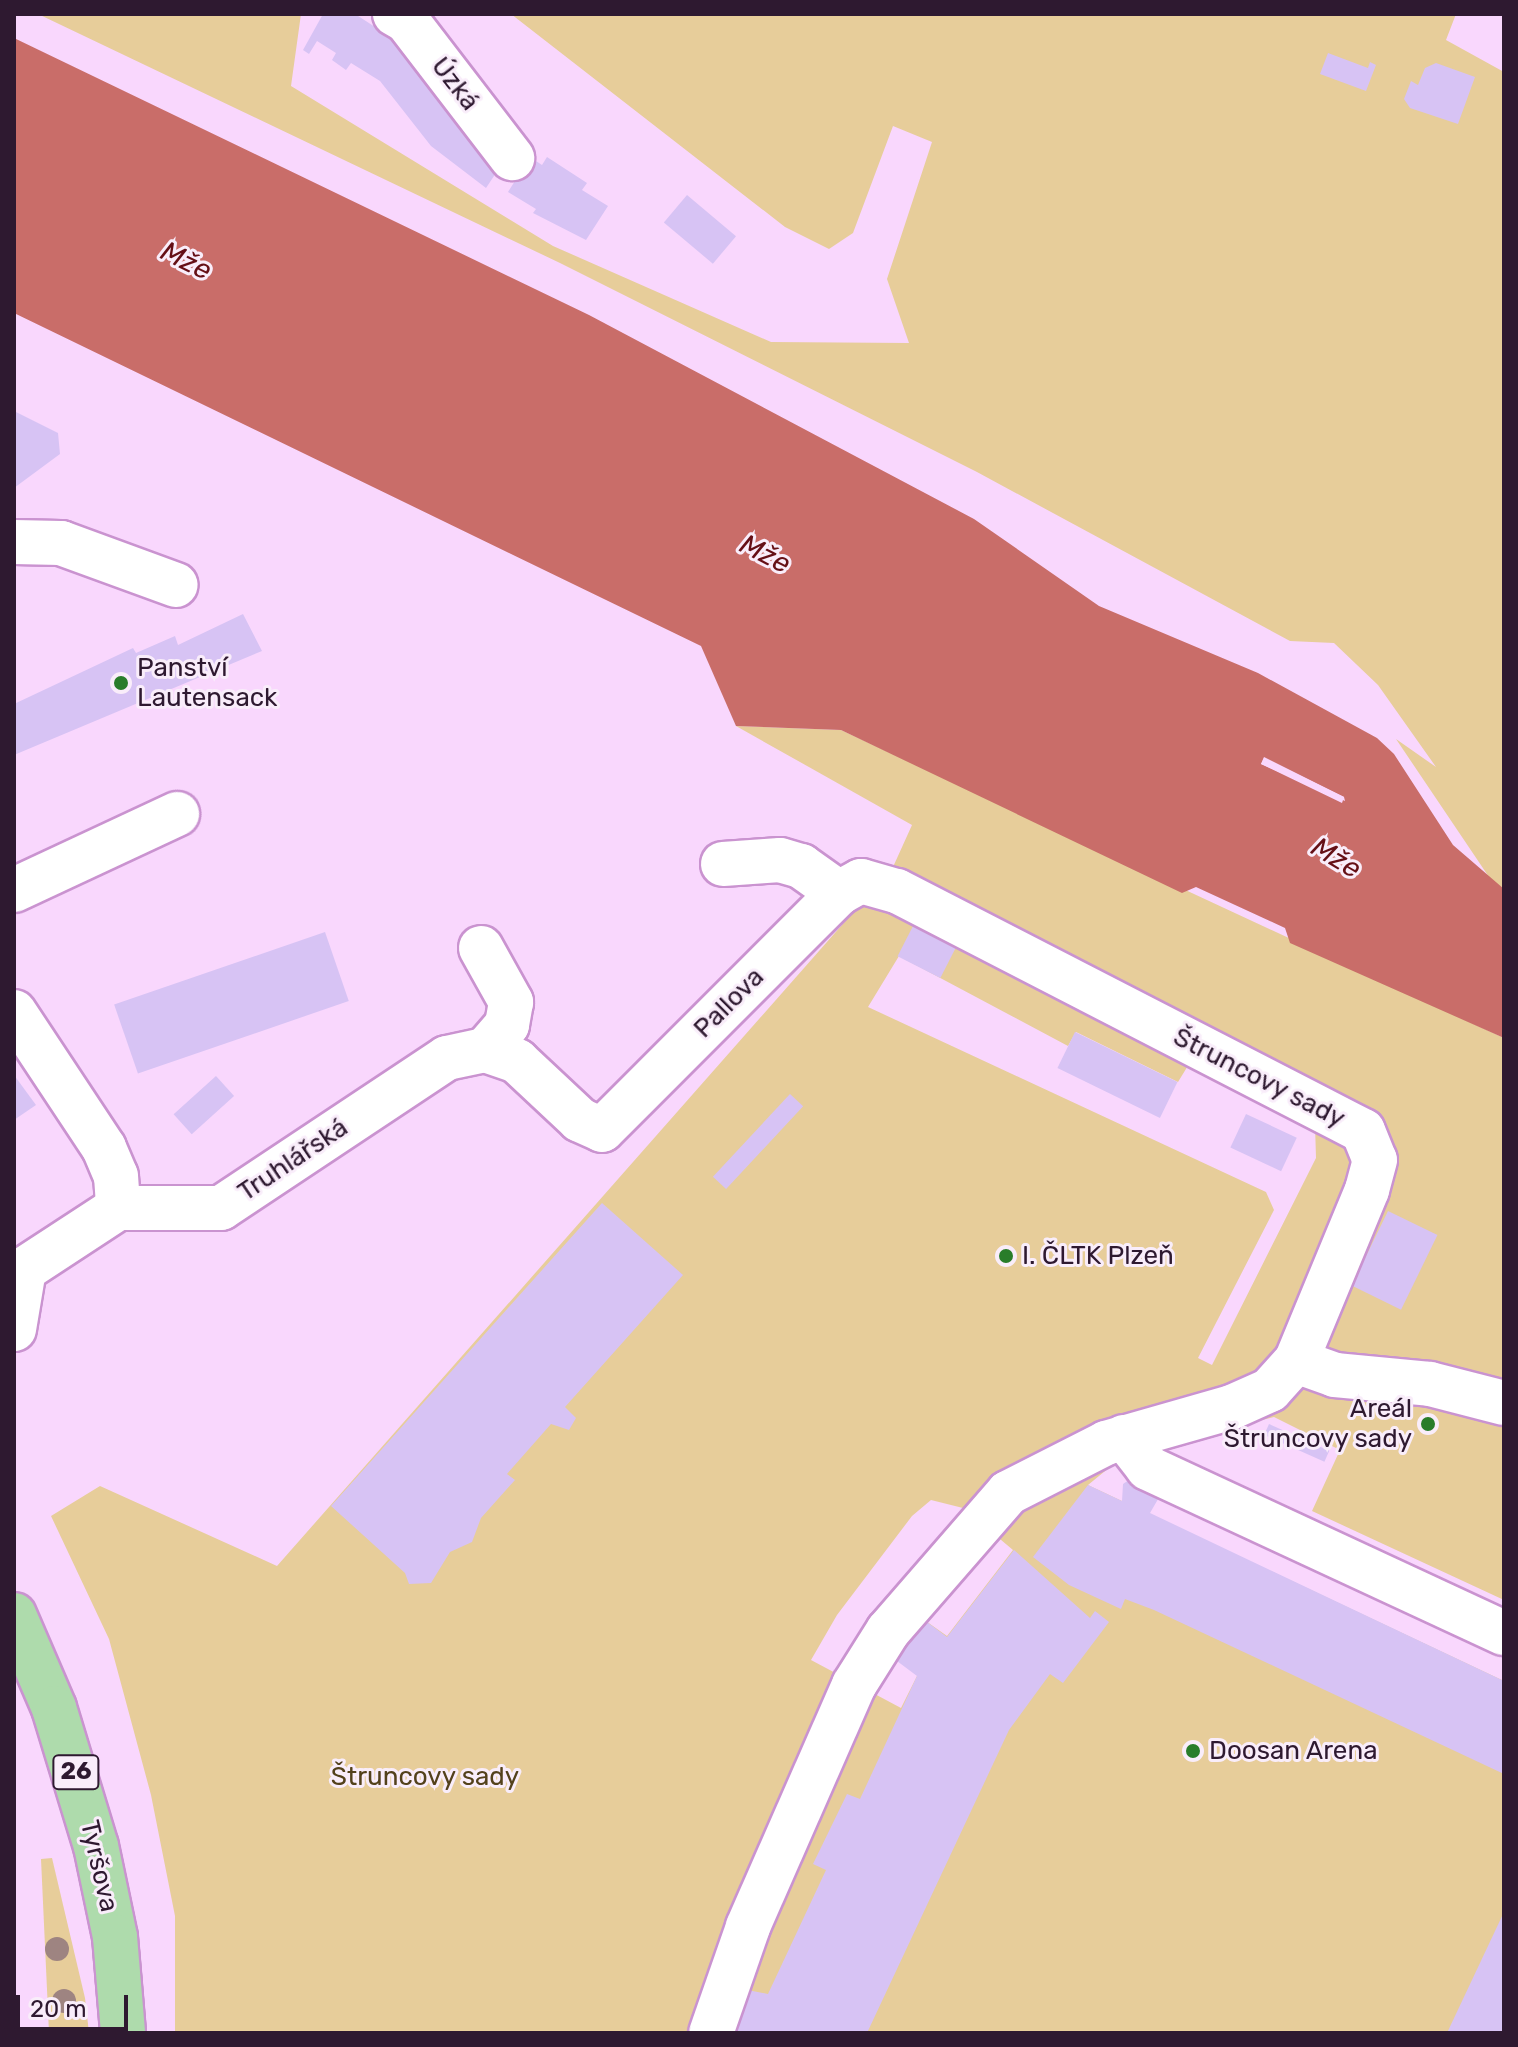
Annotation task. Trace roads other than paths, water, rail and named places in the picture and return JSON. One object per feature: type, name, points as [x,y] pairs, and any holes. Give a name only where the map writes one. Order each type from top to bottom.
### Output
[{"type":"main road","name":"Tyršova","points":[[14,1615],[54,1708],[93,1833],[115,1937],[123,2033]]},
{"type":"street","name":"Úzká","points":[[395,14],[407,21],[512,158]]},
{"type":"street","points":[[14,542],[61,543],[176,585]]},
{"type":"street","points":[[14,890],[177,814]]},
{"type":"street","points":[[723,864],[780,860],[850,887]]},
{"type":"street","name":"Pallova","points":[[485,1050],[517,1061],[580,1120],[602,1130],[850,887]]},
{"type":"street","name":"Štruncovy sady","points":[[711,2033],[748,1927],[854,1685],[888,1631],[1008,1493],[1124,1437],[1242,1402],[1270,1390],[1296,1361],[1367,1190],[1375,1160],[1363,1131],[897,891],[850,887]]},
{"type":"street","points":[[481,948],[511,1002],[507,1025],[485,1050]]},
{"type":"street","points":[[14,1012],[104,1148],[116,1176],[118,1208],[19,1272],[14,1329]]},
{"type":"street","name":"Truhlářská","points":[[118,1208],[221,1208],[447,1058],[485,1050]]},
{"type":"street","points":[[1296,1361],[1335,1375],[1430,1384],[1504,1403]]},
{"type":"street","points":[[1124,1437],[1148,1468],[1504,1633]]},
{"type":"water","name":"Mže","points":[[14,38],[589,315],[974,519],[1099,606],[1258,673],[1377,738],[1394,754],[1453,845],[1504,889],[1504,1038],[1290,943],[1285,928],[1196,887],[1182,893],[841,730],[736,726],[701,646],[14,313]],"holes":[[[1264,758],[1344,797],[1342,803],[1261,764]]]},
{"type":"place","name":"Panství Lautensack","points":[[121,683]]},
{"type":"place","name":"I. ČLTK Plzeň","points":[[1006,1256]]},
{"type":"place","name":"Areál Štruncovy sady","points":[[1428,1424]]},
{"type":"place","name":"Doosan Arena","points":[[1193,1751]]}]
